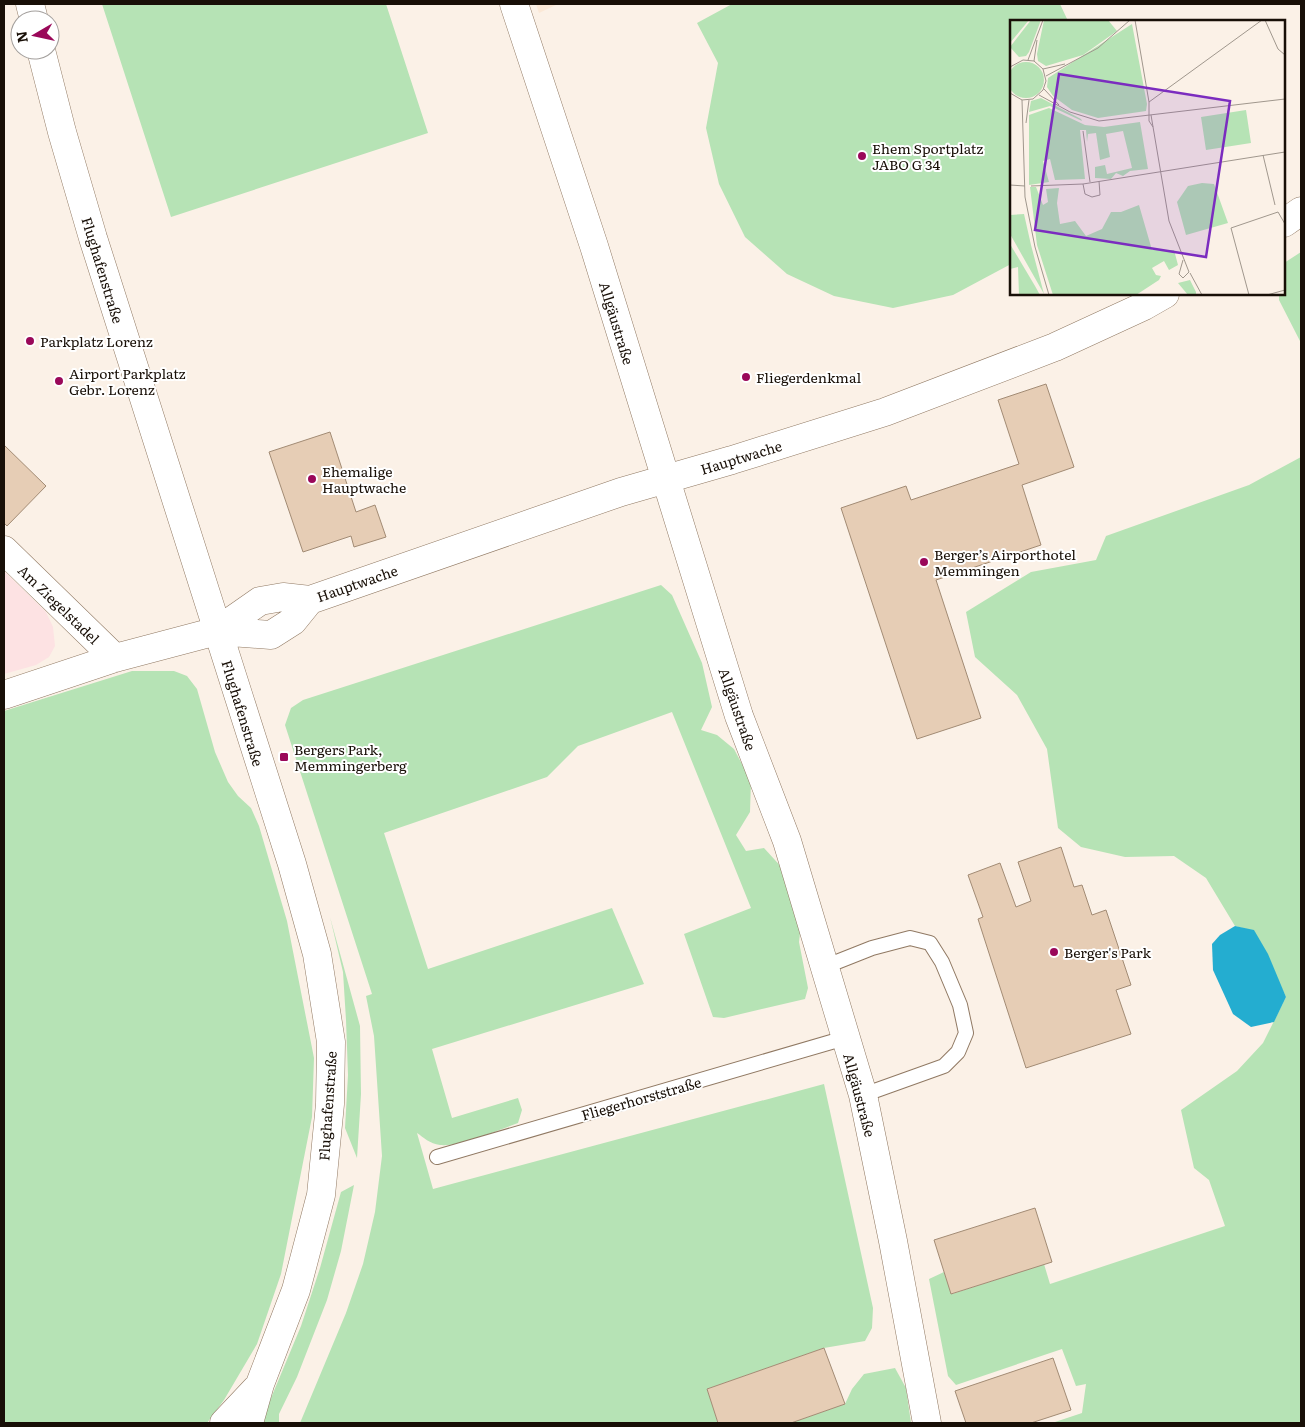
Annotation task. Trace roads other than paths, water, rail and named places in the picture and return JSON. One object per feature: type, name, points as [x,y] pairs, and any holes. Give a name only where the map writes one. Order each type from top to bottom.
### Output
[{"type":"street","name":"Allgäustraße","points":[[514,4],[594,246],[739,716],[787,842],[863,1095],[927,1423]]},
{"type":"street","name":"Flughafenstraße","points":[[44,60],[62,132],[93,238],[295,873],[317,954],[331,1042],[330,1104],[321,1195],[296,1290],[260,1384],[249,1423]]},
{"type":"street","points":[[1285,222],[1301,211]]},
{"type":"street","name":"Hauptwache","points":[[4,695],[115,658],[218,630],[260,601],[283,598],[310,600],[620,492],[732,460],[903,406],[1055,347],[1144,306],[1163,295]]},
{"type":"street","name":"Am Ziegelstadel","points":[[4,550],[115,658]]},
{"type":"street","name":"Flughafenstraße","points":[[224,1423],[260,1384]]},
{"type":"lane","points":[[824,967],[872,948],[910,938],[930,943],[942,962],[960,1005],[966,1033],[958,1052],[944,1066],[863,1095]]},
{"type":"lane","name":"Fliegerhorststraße","points":[[437,1158],[845,1038]]},
{"type":"water","points":[[1235,926],[1254,930],[1268,954],[1286,997],[1274,1022],[1251,1027],[1233,1014],[1213,970],[1212,944],[1220,935]]},
{"type":"place","name":"Ehem Sportplatz JABO G 34","points":[[862,156]]},
{"type":"place","name":"Parkplatz Lorenz","points":[[30,341]]},
{"type":"place","name":"Fliegerdenkmal","points":[[746,377]]},
{"type":"place","name":"Airport Parkplatz Gebr. Lorenz","points":[[59,381]]},
{"type":"place","name":"Ehemalige Hauptwache","points":[[312,479]]},
{"type":"place","name":"Berger’s Airporthotel Memmingen","points":[[924,562]]},
{"type":"place","name":"Bergers Park, Memmingerberg","points":[[284,757]]},
{"type":"place","name":"Berger's Park","points":[[1054,952]]}]
